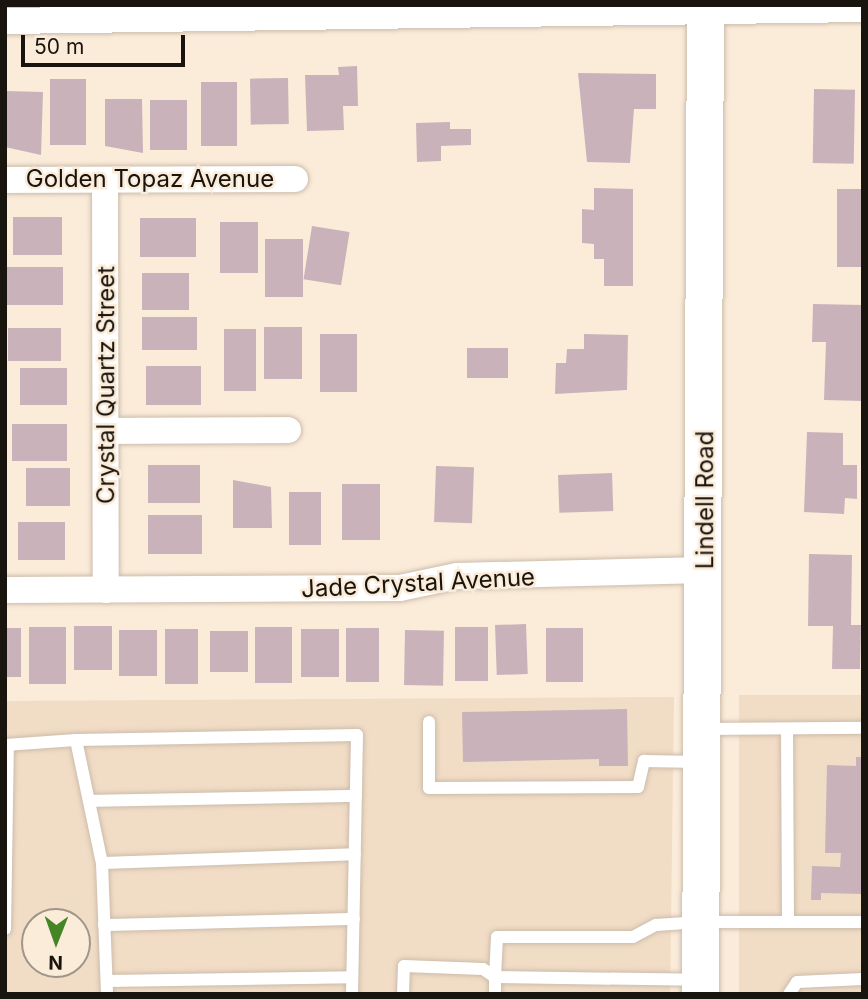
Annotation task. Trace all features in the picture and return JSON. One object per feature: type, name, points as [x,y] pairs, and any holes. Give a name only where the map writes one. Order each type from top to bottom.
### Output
[{"type":"street","points":[[5,21],[72,12],[705,7],[863,9]]},
{"type":"street","name":"Lindell Road","points":[[700,987],[700,745],[705,570],[705,7]]},
{"type":"street","name":"Golden Topaz Avenue","points":[[5,180],[295,179]]},
{"type":"street","name":"Crystal Quartz Street","points":[[105,180],[106,590]]},
{"type":"street","points":[[106,431],[288,430]]},
{"type":"street","name":"Jade Crystal Avenue","points":[[5,590],[400,588],[457,576],[705,570]]},
{"type":"lane","points":[[429,722],[429,788],[638,787],[645,761],[700,745],[788,729],[863,729]]},
{"type":"lane","points":[[788,729],[788,922]]},
{"type":"lane","points":[[5,929],[6,745],[76,740],[357,735],[352,994]]},
{"type":"lane","points":[[76,740],[102,863],[107,988],[352,977]]},
{"type":"lane","points":[[90,802],[356,796]]},
{"type":"lane","points":[[102,863],[355,854]]},
{"type":"lane","points":[[104,925],[354,919]]},
{"type":"lane","points":[[495,994],[498,937],[633,937],[656,925],[700,922],[863,922]]},
{"type":"lane","points":[[403,994],[404,966],[483,969],[495,978],[700,987]]},
{"type":"lane","points":[[789,994],[797,982],[863,979]]},
{"type":"shaded area","points":[[739,695],[863,695],[863,994],[739,994]]},
{"type":"shaded area","points":[[674,697],[670,994],[5,994],[5,701]]},
{"type":"building","points":[[357,66],[358,106],[343,106],[344,130],[307,131],[305,75],[339,75],[338,67]]},
{"type":"building","points":[[578,73],[656,74],[656,109],[634,109],[630,163],[587,162]]},
{"type":"building","points":[[288,78],[289,124],[251,125],[250,79]]},
{"type":"building","points":[[50,79],[86,79],[86,145],[50,145]]},
{"type":"building","points":[[201,82],[237,82],[237,146],[201,146]]},
{"type":"building","points":[[814,89],[855,90],[854,164],[813,163]]},
{"type":"building","points":[[5,91],[43,92],[41,155],[5,147]]},
{"type":"building","points":[[105,99],[142,99],[143,153],[105,146]]},
{"type":"building","points":[[150,100],[187,100],[187,150],[150,150]]},
{"type":"building","points":[[450,122],[450,129],[471,129],[471,145],[441,146],[441,161],[417,162],[416,123]]},
{"type":"building","points":[[594,188],[633,189],[633,286],[604,286],[604,259],[594,259],[594,244],[582,243],[582,209],[594,210]]},
{"type":"building","points":[[837,189],[863,189],[863,267],[837,267]]},
{"type":"building","points":[[13,217],[62,217],[62,255],[13,255]]},
{"type":"building","points":[[140,218],[196,218],[196,257],[140,257]]},
{"type":"building","points":[[220,222],[258,222],[258,273],[220,273]]},
{"type":"building","points":[[312,226],[350,232],[341,285],[304,279]]},
{"type":"building","points":[[265,239],[303,239],[303,297],[265,297]]},
{"type":"building","points":[[7,267],[63,267],[63,305],[7,305]]},
{"type":"building","points":[[142,273],[189,273],[189,310],[142,310]]},
{"type":"building","points":[[813,304],[863,305],[863,401],[824,400],[826,342],[812,342]]},
{"type":"building","points":[[142,317],[197,317],[197,350],[142,350]]},
{"type":"building","points":[[264,327],[302,327],[302,379],[264,379]]},
{"type":"building","points":[[8,328],[61,328],[61,361],[8,361]]},
{"type":"building","points":[[224,329],[256,329],[256,391],[224,391]]},
{"type":"building","points":[[320,334],[357,334],[357,392],[320,392]]},
{"type":"building","points":[[584,334],[628,335],[627,390],[555,394],[556,363],[566,363],[567,349],[584,349]]},
{"type":"building","points":[[467,348],[508,348],[508,378],[467,378]]},
{"type":"building","points":[[146,366],[201,366],[201,405],[146,405]]},
{"type":"building","points":[[20,368],[67,368],[67,405],[20,405]]},
{"type":"building","points":[[12,424],[67,424],[67,461],[12,461]]},
{"type":"building","points":[[807,432],[843,433],[843,465],[857,465],[857,499],[845,498],[844,514],[804,512]]},
{"type":"building","points":[[148,465],[200,465],[200,503],[148,503]]},
{"type":"building","points":[[436,466],[474,467],[472,523],[434,522]]},
{"type":"building","points":[[26,468],[70,468],[70,506],[26,506]]},
{"type":"building","points":[[612,473],[613,511],[559,513],[558,475]]},
{"type":"building","points":[[233,480],[271,487],[272,528],[233,528]]},
{"type":"building","points":[[342,484],[380,484],[380,540],[342,540]]},
{"type":"building","points":[[289,492],[321,492],[321,545],[289,545]]},
{"type":"building","points":[[148,515],[202,515],[202,554],[148,554]]},
{"type":"building","points":[[18,522],[65,522],[65,560],[18,560]]},
{"type":"building","points":[[809,554],[852,555],[851,625],[861,625],[860,669],[832,669],[833,626],[808,626]]},
{"type":"building","points":[[526,624],[528,674],[497,675],[495,625]]},
{"type":"building","points":[[74,626],[112,626],[112,670],[74,670]]},
{"type":"building","points":[[29,627],[66,627],[66,684],[29,684]]},
{"type":"building","points":[[255,627],[292,627],[292,683],[255,683]]},
{"type":"building","points":[[455,627],[488,627],[488,681],[455,681]]},
{"type":"building","points":[[5,628],[21,628],[21,677],[5,677]]},
{"type":"building","points":[[346,628],[379,628],[379,682],[346,682]]},
{"type":"building","points":[[546,628],[583,628],[583,682],[546,682]]},
{"type":"building","points":[[165,629],[198,629],[198,684],[165,684]]},
{"type":"building","points":[[301,629],[339,629],[339,677],[301,677]]},
{"type":"building","points":[[119,630],[157,630],[157,676],[119,676]]},
{"type":"building","points":[[405,630],[444,631],[443,686],[404,685]]},
{"type":"building","points":[[210,631],[248,631],[248,672],[210,672]]},
{"type":"building","points":[[627,709],[628,766],[599,766],[599,759],[463,762],[462,712]]},
{"type":"building","points":[[856,757],[863,757],[863,894],[821,893],[821,900],[811,900],[812,866],[840,867],[841,853],[825,853],[827,765],[856,766]]}]
